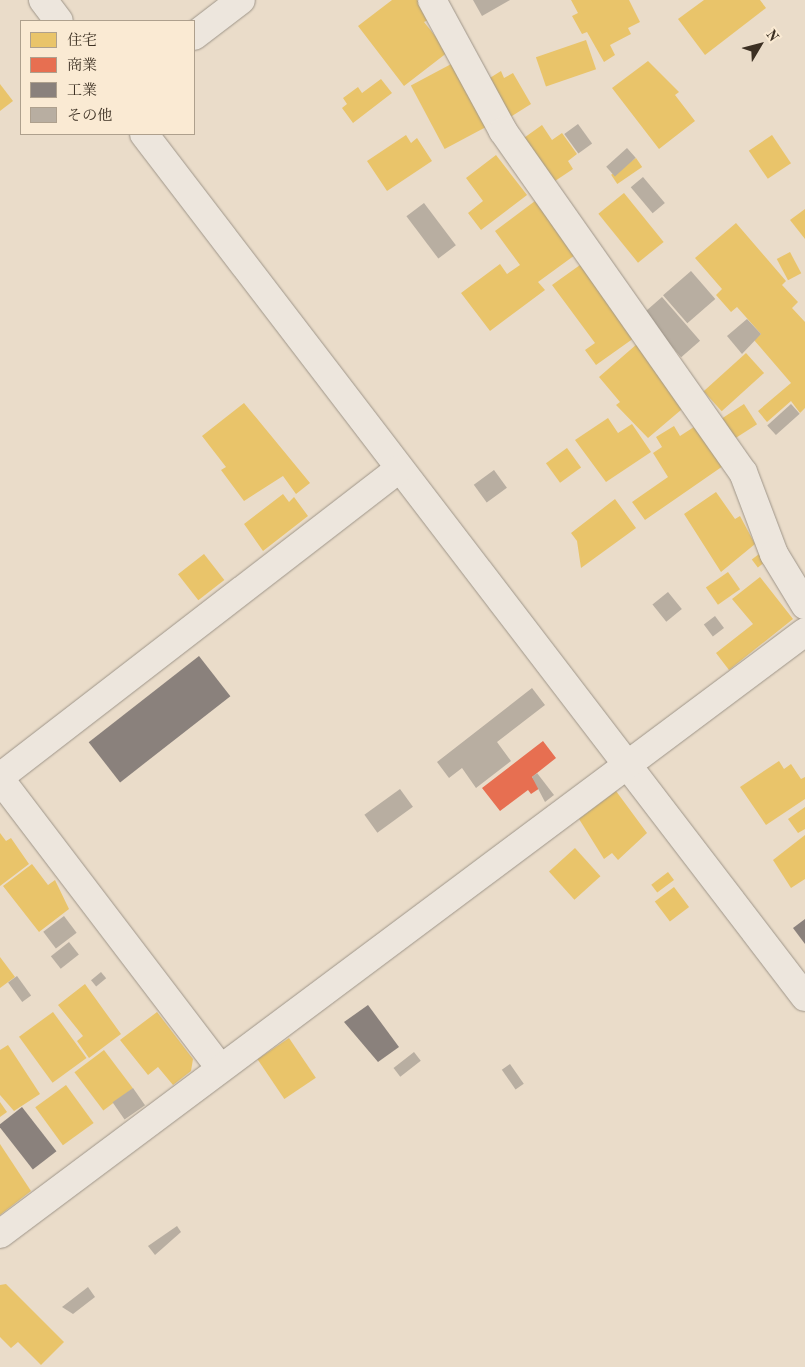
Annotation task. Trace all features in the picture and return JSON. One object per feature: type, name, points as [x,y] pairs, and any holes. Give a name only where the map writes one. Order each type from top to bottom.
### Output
[{"type":"street","points":[[43,0],[58,20]]},
{"type":"street","points":[[195,35],[241,0]]},
{"type":"street","points":[[432,0],[503,131],[743,472],[774,554],[805,605]]},
{"type":"street","points":[[145,135],[805,997]]},
{"type":"street","points":[[220,1068],[0,778],[399,469]]},
{"type":"street","points":[[0,1234],[626,762],[805,632]]},
{"type":"building: 住宅","points":[[392,0],[420,0],[430,19],[424,22],[448,52],[404,86],[358,26]]},
{"type":"building: 住宅","points":[[571,0],[629,0],[640,22],[628,28],[631,34],[610,45],[615,55],[604,62],[587,32],[582,34],[572,16],[578,13]]},
{"type":"building: 住宅","points":[[704,0],[760,0],[766,8],[705,55],[678,19]]},
{"type":"building: 住宅","points":[[586,40],[596,69],[546,87],[536,57]]},
{"type":"building: 住宅","points":[[648,61],[679,92],[675,95],[695,121],[659,149],[612,88]]},
{"type":"building: 住宅","points":[[455,62],[489,126],[445,149],[411,85]]},
{"type":"building: 住宅","points":[[501,71],[504,78],[513,73],[531,104],[507,119],[485,81]]},
{"type":"building: 住宅","points":[[381,79],[392,93],[353,123],[342,108],[347,104],[343,98],[358,87],[362,93]]},
{"type":"building: 住宅","points":[[0,84],[13,101],[0,111]]},
{"type":"building: 住宅","points":[[542,125],[552,140],[562,133],[577,154],[568,161],[573,169],[552,183],[521,140]]},
{"type":"building: 住宅","points":[[406,135],[411,143],[417,138],[432,161],[387,191],[367,161]]},
{"type":"building: 住宅","points":[[772,135],[791,163],[768,179],[749,151]]},
{"type":"building: 住宅","points":[[496,155],[527,195],[481,230],[468,213],[483,201],[466,178]]},
{"type":"building: 住宅","points":[[636,158],[642,167],[617,184],[611,175]]},
{"type":"building: 住宅","points":[[624,193],[664,242],[638,263],[598,214]]},
{"type":"building: 住宅","points":[[535,201],[575,255],[538,282],[545,290],[490,331],[461,293],[500,264],[507,274],[520,265],[495,231]]},
{"type":"building: 住宅","points":[[805,209],[805,239],[790,220]]},
{"type":"building: 住宅","points":[[736,223],[786,281],[782,285],[798,302],[792,308],[805,322],[805,408],[800,413],[791,401],[767,422],[758,411],[791,383],[754,340],[761,334],[737,307],[731,312],[716,295],[722,289],[695,258]]},
{"type":"building: 住宅","points":[[790,252],[801,273],[788,280],[777,259]]},
{"type":"building: 住宅","points":[[580,265],[634,338],[596,365],[585,350],[595,343],[552,285]]},
{"type":"building: 住宅","points":[[637,344],[688,404],[648,438],[616,405],[620,402],[599,377]]},
{"type":"building: 住宅","points":[[746,353],[764,373],[722,411],[704,391]]},
{"type":"building: 住宅","points":[[244,403],[310,483],[296,494],[283,476],[244,501],[221,470],[226,467],[202,436]]},
{"type":"building: 住宅","points":[[744,404],[757,424],[735,438],[722,418]]},
{"type":"building: 住宅","points":[[608,418],[618,433],[632,424],[651,452],[606,482],[575,440]]},
{"type":"building: 住宅","points":[[697,425],[723,466],[645,520],[632,502],[668,477],[653,453],[662,447],[656,437],[674,426],[680,436]]},
{"type":"building: 住宅","points":[[567,448],[581,467],[560,483],[546,463]]},
{"type":"building: 住宅","points":[[716,492],[735,519],[740,516],[755,544],[721,572],[684,514]]},
{"type":"building: 住宅","points":[[283,494],[289,502],[294,497],[308,516],[263,551],[244,524]]},
{"type":"building: 住宅","points":[[615,499],[636,528],[581,568],[577,541],[571,533]]},
{"type":"building: 住宅","points":[[204,554],[224,580],[198,600],[178,574]]},
{"type":"building: 住宅","points":[[759,554],[765,562],[758,567],[752,559]]},
{"type":"building: 住宅","points":[[728,572],[740,589],[718,605],[706,587]]},
{"type":"building: 住宅","points":[[760,577],[793,619],[729,670],[716,653],[753,624],[732,599]]},
{"type":"building: 住宅","points":[[779,761],[784,769],[791,764],[801,779],[805,777],[805,799],[766,825],[740,787]]},
{"type":"building: 住宅","points":[[616,791],[647,833],[618,860],[612,853],[604,859],[579,819]]},
{"type":"building: 住宅","points":[[805,807],[805,829],[798,833],[788,819]]},
{"type":"building: 住宅","points":[[0,833],[6,841],[11,838],[29,864],[0,886]]},
{"type":"building: 住宅","points":[[805,835],[805,879],[791,888],[773,860]]},
{"type":"building: 住宅","points":[[575,848],[600,876],[574,900],[549,871]]},
{"type":"building: 住宅","points":[[32,864],[48,885],[55,880],[69,909],[39,932],[3,886]]},
{"type":"building: 住宅","points":[[668,872],[674,880],[657,893],[651,885]]},
{"type":"building: 住宅","points":[[674,887],[689,907],[670,921],[655,901]]},
{"type":"building: 住宅","points":[[0,957],[15,977],[0,988]]},
{"type":"building: 住宅","points":[[85,984],[121,1034],[89,1058],[77,1041],[83,1036],[58,1005]]},
{"type":"building: 住宅","points":[[53,1012],[87,1058],[53,1083],[19,1037]]},
{"type":"building: 住宅","points":[[157,1012],[193,1059],[191,1071],[173,1085],[158,1067],[148,1075],[120,1040]]},
{"type":"building: 住宅","points":[[289,1038],[316,1078],[284,1099],[257,1059]]},
{"type":"building: 住宅","points":[[8,1045],[40,1094],[14,1111],[0,1095],[0,1050]]},
{"type":"building: 住宅","points":[[104,1050],[133,1088],[103,1111],[74,1072]]},
{"type":"building: 住宅","points":[[66,1085],[94,1123],[63,1145],[35,1107]]},
{"type":"building: 住宅","points":[[0,1102],[7,1112],[0,1117]]},
{"type":"building: 住宅","points":[[0,1144],[31,1191],[0,1215]]},
{"type":"building: 住宅","points":[[6,1284],[64,1342],[41,1365],[18,1342],[11,1348],[0,1337],[0,1285]]},
{"type":"building: 商業","points":[[543,741],[556,758],[532,777],[540,788],[531,794],[528,790],[500,811],[482,788]]},
{"type":"building: 工業","points":[[199,656],[230,696],[120,782],[89,742]]},
{"type":"building: 工業","points":[[805,919],[805,944],[793,928]]},
{"type":"building: 工業","points":[[368,1005],[399,1047],[378,1062],[344,1022]]},
{"type":"building: 工業","points":[[22,1107],[56,1151],[33,1170],[0,1128],[0,1124]]},
{"type":"building: その他","points":[[473,0],[510,0],[482,16]]},
{"type":"building: その他","points":[[578,124],[592,143],[578,153],[564,134]]},
{"type":"building: その他","points":[[627,148],[636,158],[615,176],[606,167]]},
{"type":"building: その他","points":[[643,177],[665,203],[653,213],[631,187]]},
{"type":"building: その他","points":[[424,203],[456,245],[438,259],[406,216]]},
{"type":"building: その他","points":[[691,271],[715,299],[687,323],[663,295]]},
{"type":"building: その他","points":[[662,297],[700,341],[681,357],[643,313]]},
{"type":"building: その他","points":[[747,319],[761,334],[742,354],[727,336]]},
{"type":"building: その他","points":[[791,404],[800,414],[776,435],[767,425]]},
{"type":"building: その他","points":[[494,470],[507,488],[487,502],[474,485]]},
{"type":"building: その他","points":[[668,592],[682,609],[666,622],[652,605]]},
{"type":"building: その他","points":[[715,616],[724,628],[713,636],[704,624]]},
{"type":"building: その他","points":[[532,688],[545,705],[497,742],[511,761],[476,788],[462,768],[449,778],[437,762]]},
{"type":"building: その他","points":[[537,773],[554,795],[545,802],[532,777]]},
{"type":"building: その他","points":[[400,789],[413,807],[377,833],[364,815]]},
{"type":"building: その他","points":[[64,916],[77,933],[56,948],[43,932]]},
{"type":"building: その他","points":[[69,942],[79,955],[61,969],[51,956]]},
{"type":"building: その他","points":[[101,972],[106,978],[96,986],[91,980]]},
{"type":"building: その他","points":[[17,976],[31,995],[22,1002],[8,982]]},
{"type":"building: その他","points":[[414,1052],[421,1061],[400,1077],[394,1068]]},
{"type":"building: その他","points":[[510,1064],[524,1084],[516,1089],[502,1070]]},
{"type":"building: その他","points":[[133,1088],[145,1105],[125,1120],[113,1102]]},
{"type":"building: その他","points":[[177,1226],[181,1232],[155,1255],[148,1246]]},
{"type":"building: その他","points":[[88,1287],[95,1297],[73,1314],[62,1307]]}]
